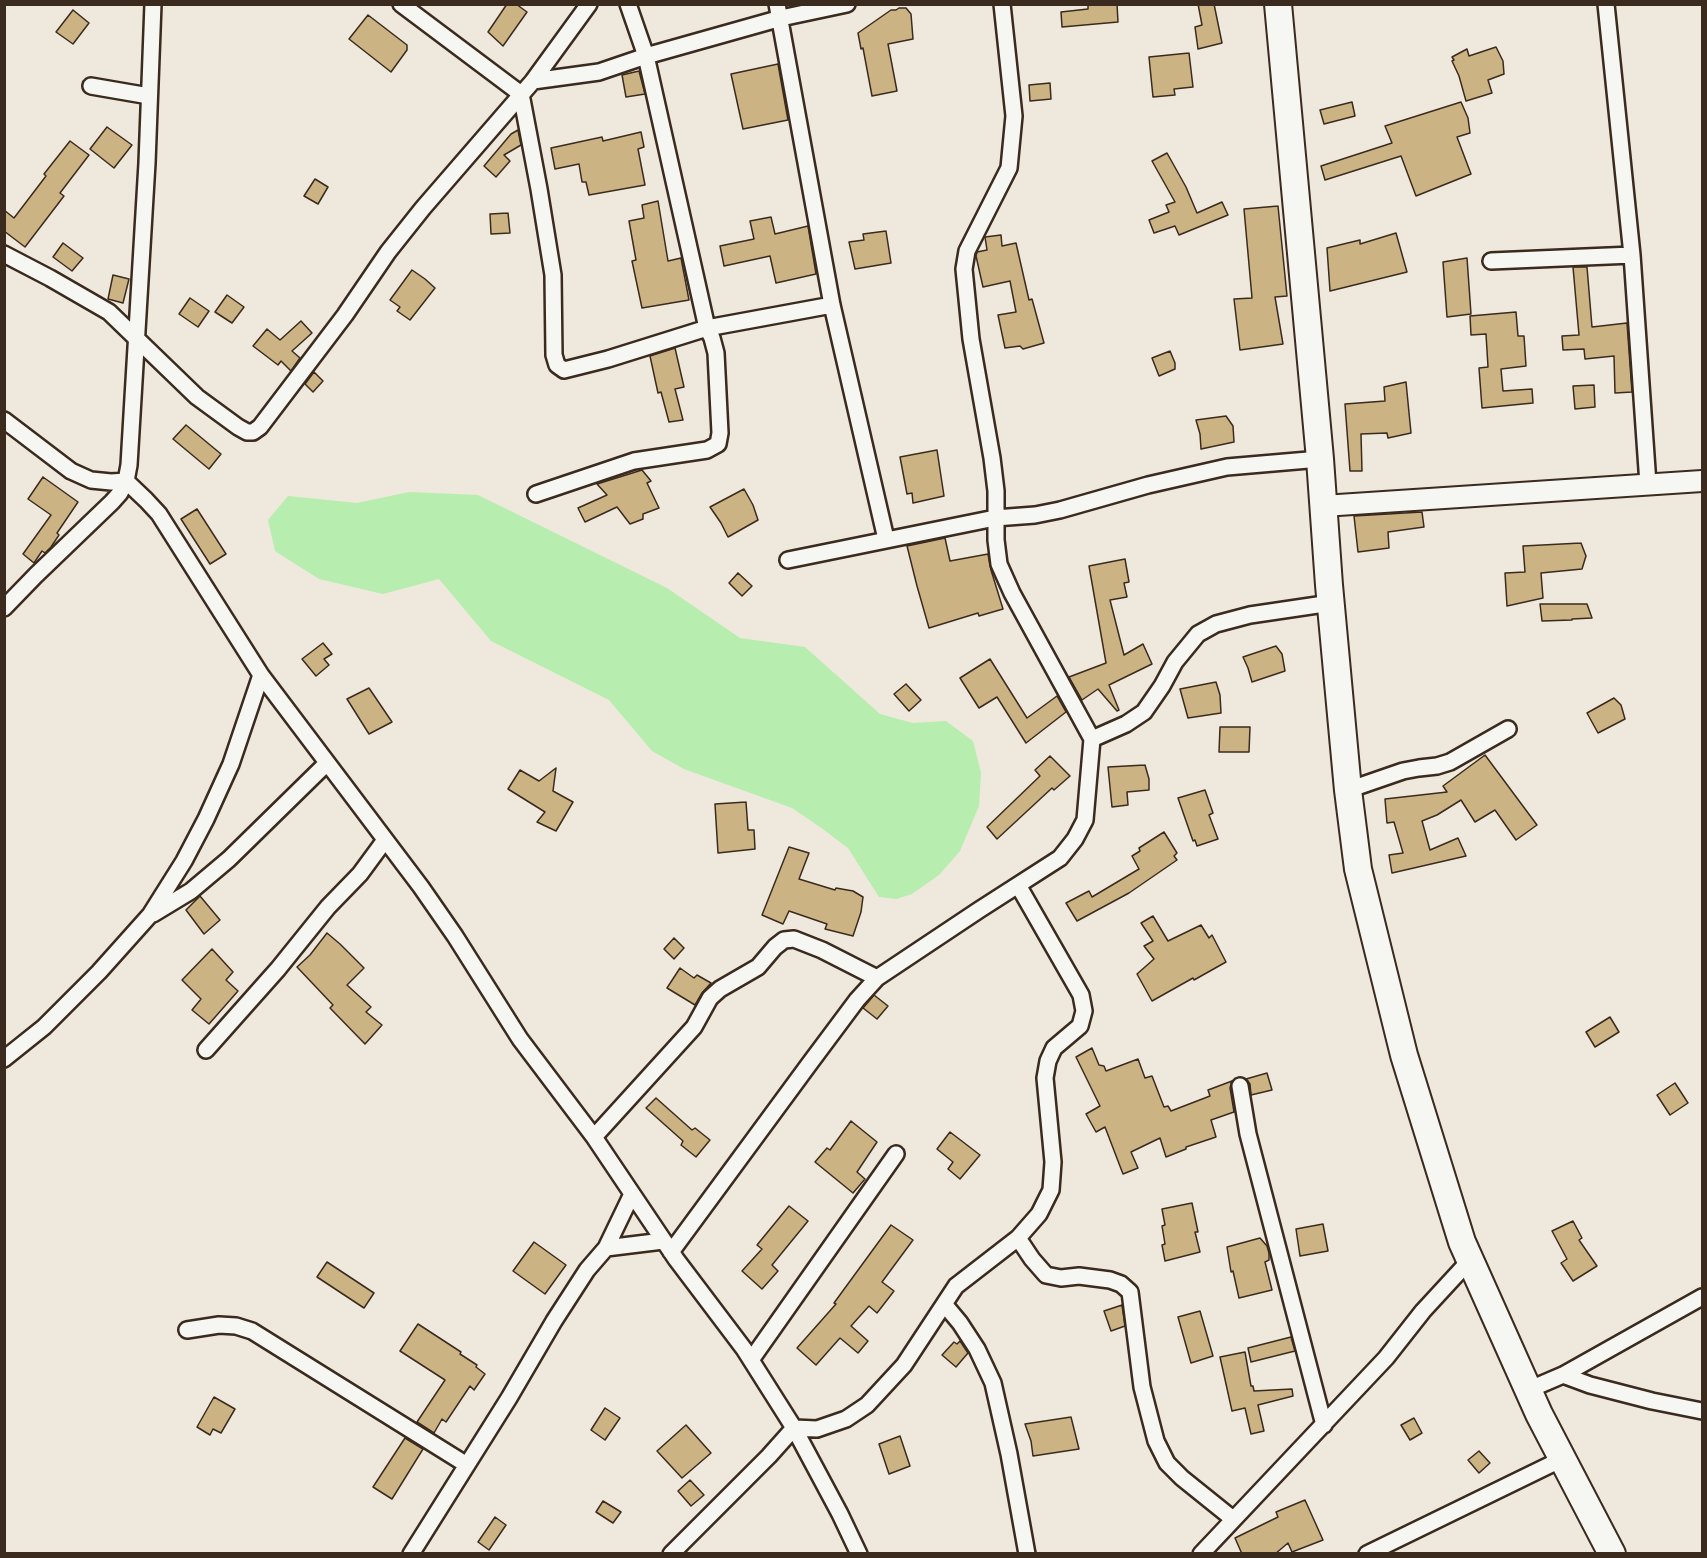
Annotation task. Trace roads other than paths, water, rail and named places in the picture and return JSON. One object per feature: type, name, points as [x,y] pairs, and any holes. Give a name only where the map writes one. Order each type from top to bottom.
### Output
[{"type":"highway","points":[[1278,4],[1348,789],[1358,869],[1404,1055],[1462,1242],[1528,1390],[1612,1554]]},
{"type":"street","points":[[4,608],[112,502],[126,481],[129,465],[153,4]]},
{"type":"street","points":[[401,4],[521,94],[553,274],[554,356],[557,365],[564,370],[707,328],[832,305]]},
{"type":"street","points":[[4,254],[109,312],[197,397],[238,427],[247,432],[254,432],[345,315],[388,252],[533,81],[589,4]]},
{"type":"street","points":[[536,494],[634,461],[707,450],[718,444],[720,433],[716,353],[707,328],[646,56],[628,4]]},
{"type":"street","points":[[533,81],[599,72],[779,11],[847,4]]},
{"type":"street","points":[[667,1246],[857,1000],[877,978],[1060,858],[1075,839],[1085,820],[1092,739],[1012,593],[999,564],[995,518],[996,491],[992,458],[971,339],[964,269],[967,251],[1009,168],[1014,116],[1002,4]]},
{"type":"street","points":[[1606,4],[1632,255],[1648,484]]},
{"type":"street","points":[[779,11],[832,305],[886,539]]},
{"type":"street","points":[[91,86],[149,96]]},
{"type":"street","points":[[1491,261],[1632,255]]},
{"type":"street","points":[[4,420],[71,471],[91,480],[126,481],[159,514],[261,675],[421,887],[520,1039],[594,1137],[667,1246],[751,1360],[794,1428],[859,1554]]},
{"type":"street","points":[[788,560],[995,518],[1035,515],[1060,510],[1148,485],[1227,467],[1320,459]]},
{"type":"street","points":[[1323,506],[1702,481]]},
{"type":"street","points":[[1092,739],[1120,727],[1144,712],[1175,662],[1198,634],[1216,624],[1250,615],[1331,603]]},
{"type":"street","points":[[4,1059],[44,1027],[99,972],[150,915],[184,861],[206,819],[231,764],[261,675]]},
{"type":"street","points":[[1348,789],[1403,771],[1450,762],[1508,729]]},
{"type":"street","points":[[150,915],[191,891],[229,860],[327,763]]},
{"type":"street","points":[[206,1050],[278,969],[328,907],[360,874],[385,840]]},
{"type":"street","points":[[184,861],[204,880]]},
{"type":"street","points":[[794,1428],[817,1429],[846,1419],[867,1405],[904,1365],[956,1286],[1017,1238],[1039,1214],[1051,1191],[1053,1162],[1045,1078],[1048,1061],[1054,1048],[1080,1026],[1084,1011],[1081,995],[1018,885]]},
{"type":"street","points":[[594,1137],[694,1027],[710,998],[720,989],[758,967],[784,940],[794,939],[813,946],[877,978]]},
{"type":"street","points":[[1240,1086],[1248,1134],[1324,1425]]},
{"type":"street","points":[[751,1360],[896,1154]]},
{"type":"street","points":[[411,1554],[581,1278],[606,1248],[632,1194]]},
{"type":"street","points":[[1017,1238],[1046,1275],[1061,1278],[1079,1276],[1110,1280],[1121,1284],[1130,1292],[1142,1387],[1156,1440],[1167,1463],[1233,1519]]},
{"type":"street","points":[[606,1248],[667,1246]]},
{"type":"street","points":[[1201,1554],[1386,1358],[1423,1311],[1470,1260]]},
{"type":"street","points":[[1528,1390],[1563,1375],[1702,1297]]},
{"type":"street","points":[[945,1305],[977,1349],[993,1383],[1027,1554]]},
{"type":"street","points":[[187,1330],[219,1325],[236,1326],[252,1331],[467,1465]]},
{"type":"street","points":[[1563,1375],[1590,1385],[1702,1412]]},
{"type":"street","points":[[670,1554],[769,1456],[794,1428]]},
{"type":"street","points":[[1367,1554],[1562,1459]]}]
